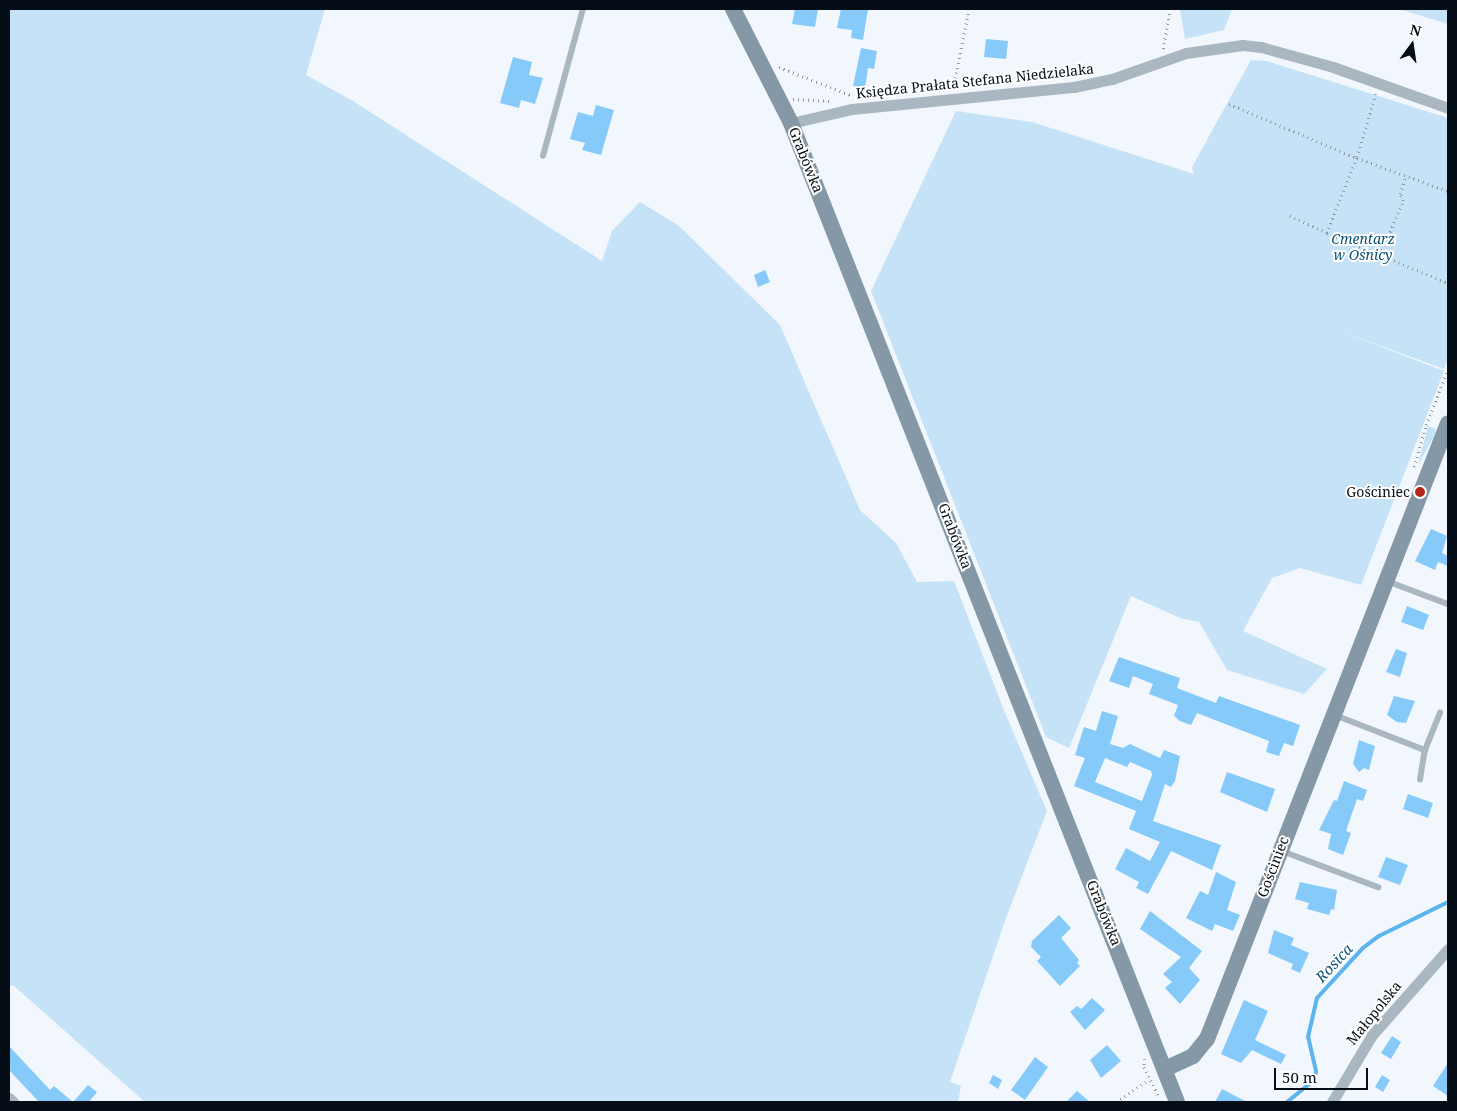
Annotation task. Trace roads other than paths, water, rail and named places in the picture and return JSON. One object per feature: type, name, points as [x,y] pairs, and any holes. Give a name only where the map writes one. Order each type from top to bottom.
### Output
[{"type":"street","name":"Grabówka","points":[[733,9],[791,123],[1177,1102]]},
{"type":"street","name":"Księdza Prałata Stefana Niedzielaka","points":[[791,123],[837,111],[1103,82],[1215,47],[1261,47],[1333,67],[1448,108]]},
{"type":"street","name":"Gościniec","points":[[1165,1069],[1193,1056],[1207,1039],[1448,423]]},
{"type":"street","name":"Małopolska","points":[[1332,1102],[1372,1035],[1448,948]]},
{"type":"street","points":[[9,1098],[13,1102]]},
{"type":"lane","points":[[543,156],[583,9]]},
{"type":"lane","points":[[1385,580],[1448,604]]},
{"type":"lane","points":[[1420,780],[1425,750],[1440,713]]},
{"type":"lane","points":[[1333,714],[1425,750]]},
{"type":"lane","points":[[1280,850],[1378,887]]},
{"type":"waterway","name":"Rosica","points":[[1287,1102],[1314,1080],[1316,1071],[1308,1037],[1317,998],[1363,948],[1379,936],[1448,902]]},
{"type":"place","name":"Gościniec","points":[[1420,492]]},
{"type":"park label","name":"Cmentarz w Ośnicy","points":[[1363,248]]}]
